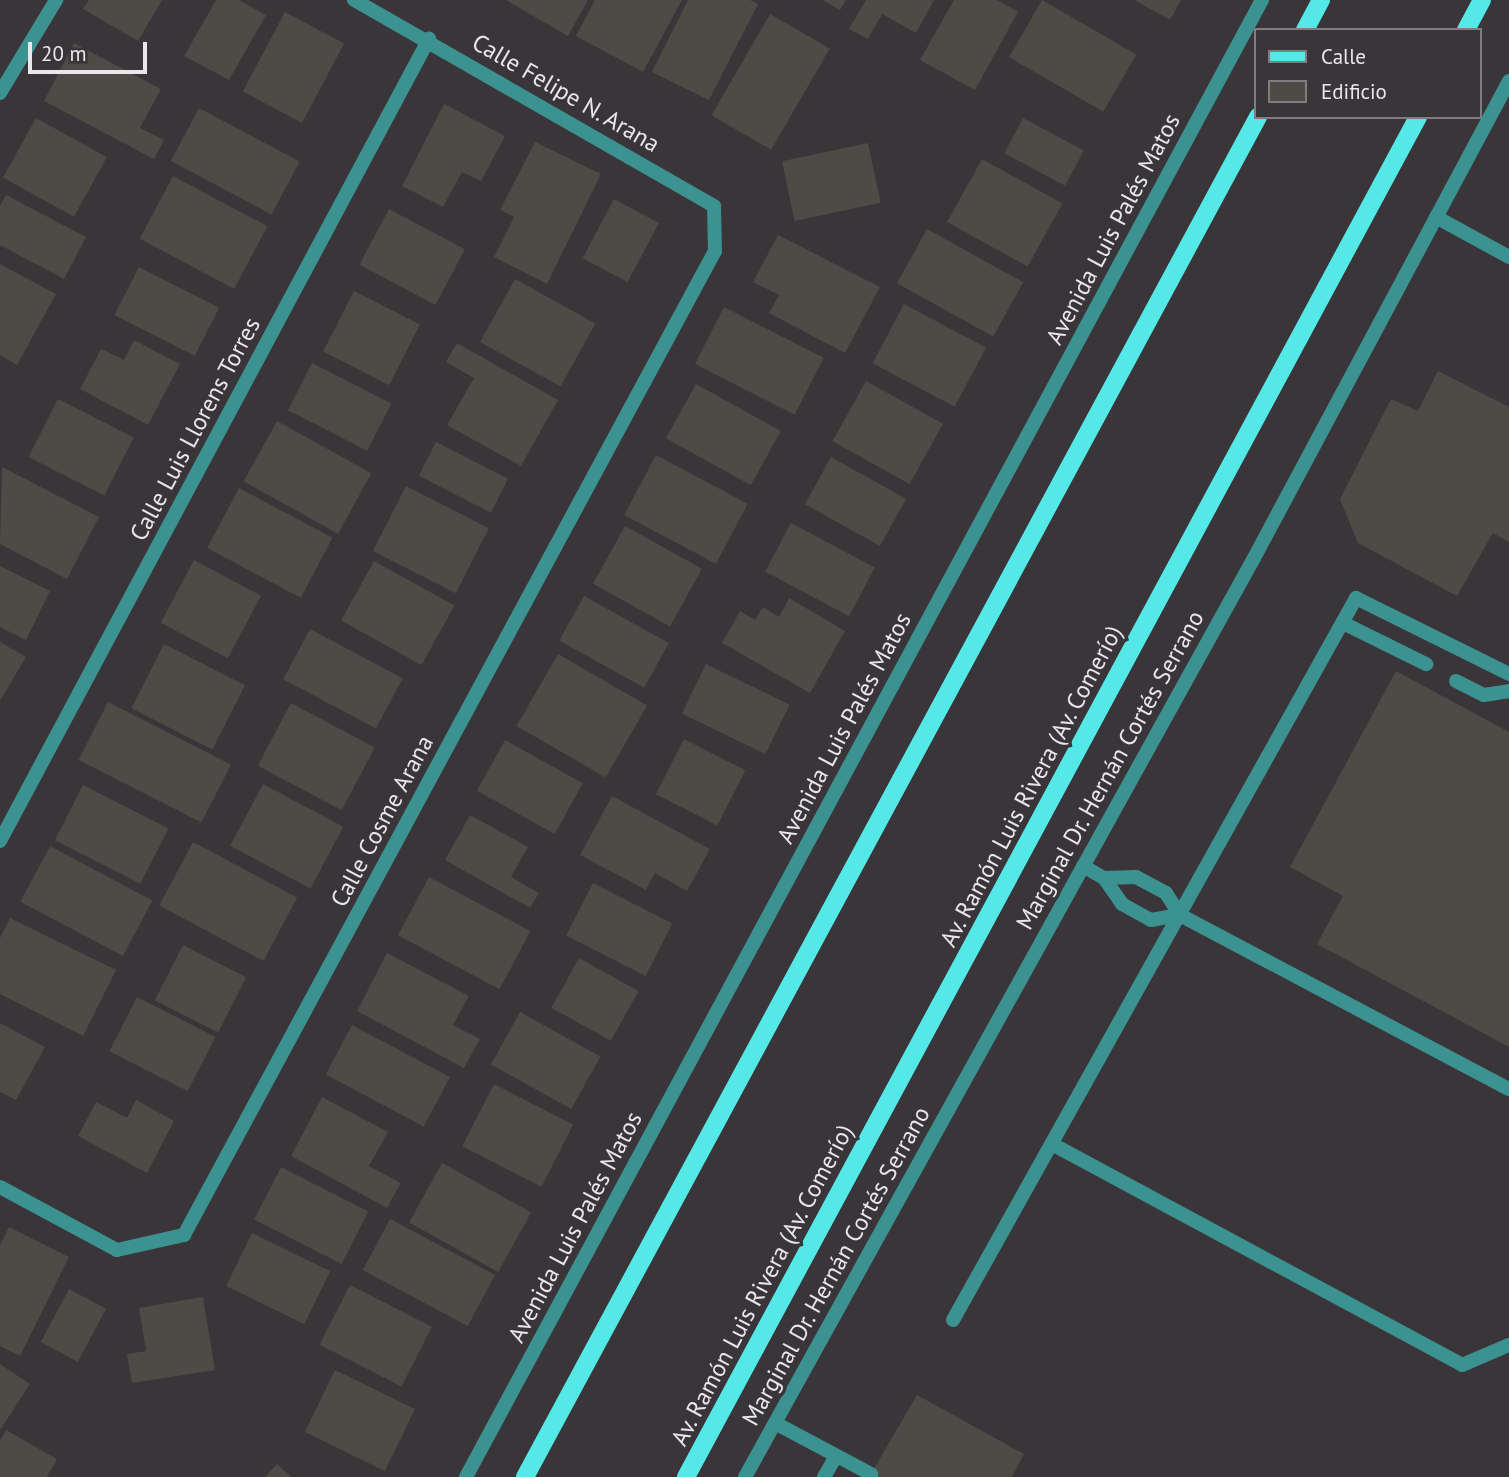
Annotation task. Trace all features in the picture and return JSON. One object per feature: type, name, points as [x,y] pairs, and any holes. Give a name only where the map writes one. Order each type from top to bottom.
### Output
[{"type":"main road","points":[[1306,28],[1321,0]]},
{"type":"main road","points":[[1467,28],[1482,0]]},
{"type":"main road","points":[[525,1477],[1257,119]]},
{"type":"main road","name":"Av. Ramón Luis Rivera (Av. Comerío)","points":[[686,1477],[1417,119]]},
{"type":"street","points":[[0,93],[55,0]]},
{"type":"street","name":"Calle Felipe N. Arana","points":[[354,0],[429,39],[714,206],[715,251]]},
{"type":"street","name":"Avenida Luis Palés Matos","points":[[466,1477],[1262,0]]},
{"type":"street","name":"Calle Luis Llorens Torres","points":[[0,841],[429,39]]},
{"type":"street","name":"Marginal Dr. Hernán Cortés Serrano","points":[[745,1477],[1083,866],[1509,81]]},
{"type":"street","points":[[1436,217],[1509,257]]},
{"type":"street","name":"Calle Cosme Arana","points":[[0,1187],[117,1250],[184,1235],[715,251]]},
{"type":"street","points":[[953,1320],[1356,597],[1509,674]]},
{"type":"street","points":[[1343,623],[1426,664]]},
{"type":"street","points":[[1456,681],[1484,695],[1509,691]]},
{"type":"street","points":[[1083,866],[1104,878],[1122,904],[1151,920],[1180,915]]},
{"type":"street","points":[[1104,878],[1136,877],[1166,893],[1180,915],[1509,1089]]},
{"type":"street","points":[[1052,1144],[1462,1365],[1509,1345]]},
{"type":"street","points":[[775,1423],[871,1474]]},
{"type":"street","points":[[824,1477],[836,1455]]},
{"type":"building","points":[[89,0],[162,0],[138,41],[83,9]]},
{"type":"building","points":[[216,0],[239,0],[266,15],[229,80],[184,56]]},
{"type":"building","points":[[506,0],[588,0],[568,36]]},
{"type":"building","points":[[595,0],[682,0],[643,72],[576,36]]},
{"type":"building","points":[[688,0],[750,0],[758,4],[709,100],[652,72]]},
{"type":"building","points":[[822,0],[846,0],[840,10]]},
{"type":"building","points":[[866,0],[934,0],[916,33],[882,14],[868,39],[849,29]]},
{"type":"building","points":[[954,0],[997,0],[1018,12],[975,90],[920,60]]},
{"type":"building","points":[[1042,0],[1136,54],[1103,112],[1009,57]]},
{"type":"building","points":[[1134,0],[1181,0],[1170,20]]},
{"type":"building","points":[[285,12],[344,43],[302,123],[243,91]]},
{"type":"building","points":[[770,14],[830,48],[771,150],[712,115]]},
{"type":"building","points":[[74,43],[161,89],[140,128],[164,140],[154,159],[44,101]]},
{"type":"building","points":[[444,104],[505,136],[481,181],[462,172],[443,207],[402,186]]},
{"type":"building","points":[[199,108],[300,162],[271,214],[171,161]]},
{"type":"building","points":[[36,118],[107,157],[74,217],[3,177]]},
{"type":"building","points":[[1023,118],[1084,150],[1065,186],[1004,153]]},
{"type":"building","points":[[535,142],[601,174],[547,284],[494,257],[514,217],[500,210]]},
{"type":"building","points":[[868,143],[881,203],[795,221],[782,161]]},
{"type":"building","points":[[982,159],[1062,204],[1028,267],[947,222]]},
{"type":"building","points":[[173,176],[267,226],[234,289],[140,239]]},
{"type":"building","points":[[6,195],[86,237],[64,279],[0,245],[0,206]]},
{"type":"building","points":[[614,199],[659,223],[628,282],[583,258]]},
{"type":"building","points":[[389,209],[465,249],[435,305],[359,265]]},
{"type":"building","points":[[927,229],[1023,282],[993,337],[897,283]]},
{"type":"building","points":[[778,235],[880,287],[845,353],[769,313],[779,295],[753,282]]},
{"type":"building","points":[[0,264],[56,294],[17,365],[0,355]]},
{"type":"building","points":[[139,267],[219,308],[195,356],[114,315]]},
{"type":"building","points":[[515,279],[595,324],[561,387],[480,342]]},
{"type":"building","points":[[354,291],[420,325],[389,385],[323,352]]},
{"type":"building","points":[[904,304],[986,348],[955,407],[873,363]]},
{"type":"building","points":[[724,307],[824,358],[795,415],[695,364]]},
{"type":"building","points":[[134,340],[180,364],[148,425],[80,389],[101,349],[124,360]]},
{"type":"building","points":[[457,343],[558,400],[521,466],[447,425],[474,378],[446,362]]},
{"type":"building","points":[[312,363],[391,403],[367,451],[288,410]]},
{"type":"building","points":[[1438,371],[1509,407],[1509,542],[1493,533],[1457,596],[1358,543],[1340,499],[1391,399],[1418,411]]},
{"type":"building","points":[[866,381],[943,424],[910,484],[833,441]]},
{"type":"building","points":[[696,384],[781,431],[751,485],[666,438]]},
{"type":"building","points":[[58,399],[134,438],[104,496],[28,457]]},
{"type":"building","points":[[277,421],[371,473],[338,534],[244,481]]},
{"type":"building","points":[[436,442],[508,479],[491,513],[419,476]]},
{"type":"building","points":[[656,455],[748,504],[716,564],[624,515]]},
{"type":"building","points":[[831,457],[906,499],[880,546],[805,504]]},
{"type":"building","points":[[2,467],[99,517],[67,579],[0,544]]},
{"type":"building","points":[[406,486],[489,528],[456,593],[373,551]]},
{"type":"building","points":[[239,488],[333,538],[301,598],[207,548]]},
{"type":"building","points":[[791,523],[875,568],[849,616],[765,572]]},
{"type":"building","points":[[625,526],[702,569],[670,626],[593,584]]},
{"type":"building","points":[[194,560],[261,596],[228,658],[161,623]]},
{"type":"building","points":[[374,561],[454,606],[421,665],[341,620]]},
{"type":"building","points":[[0,566],[50,591],[26,640],[0,627]]},
{"type":"building","points":[[584,596],[669,643],[644,688],[559,641]]},
{"type":"building","points":[[789,598],[845,631],[810,693],[722,643],[740,611],[755,620],[763,607],[779,617]]},
{"type":"building","points":[[310,629],[403,678],[376,729],[283,679]]},
{"type":"building","points":[[0,642],[26,657],[0,701]]},
{"type":"building","points":[[164,644],[245,685],[212,749],[131,708]]},
{"type":"building","points":[[558,654],[647,706],[606,777],[516,726]]},
{"type":"building","points":[[706,664],[790,705],[765,754],[682,713]]},
{"type":"building","points":[[1396,671],[1509,732],[1509,1047],[1317,944],[1343,896],[1290,867]]},
{"type":"building","points":[[108,702],[231,765],[201,823],[78,760]]},
{"type":"building","points":[[291,703],[375,748],[342,810],[258,766]]},
{"type":"building","points":[[684,739],[745,770],[717,826],[656,794]]},
{"type":"building","points":[[505,740],[583,783],[555,834],[477,791]]},
{"type":"building","points":[[263,784],[343,827],[310,889],[230,846]]},
{"type":"building","points":[[83,785],[169,829],[140,884],[55,840]]},
{"type":"building","points":[[612,796],[710,849],[687,891],[655,873],[646,890],[580,855]]},
{"type":"building","points":[[470,815],[528,847],[511,877],[539,893],[530,908],[445,860]]},
{"type":"building","points":[[193,842],[297,897],[263,961],[159,906]]},
{"type":"building","points":[[50,846],[152,900],[123,956],[20,902]]},
{"type":"building","points":[[429,877],[531,931],[500,989],[398,935]]},
{"type":"building","points":[[593,883],[672,923],[646,976],[566,936]]},
{"type":"building","points":[[10,918],[116,970],[83,1036],[0,994],[0,938]]},
{"type":"building","points":[[183,945],[246,977],[218,1032],[155,1000]]},
{"type":"building","points":[[387,953],[469,996],[453,1025],[480,1039],[464,1068],[357,1011]]},
{"type":"building","points":[[579,958],[638,991],[611,1041],[551,1008]]},
{"type":"building","points":[[137,997],[215,1037],[188,1091],[109,1051]]},
{"type":"building","points":[[520,1012],[600,1057],[571,1109],[491,1064]]},
{"type":"building","points":[[0,1023],[45,1047],[16,1100],[0,1092]]},
{"type":"building","points":[[352,1025],[450,1077],[424,1127],[326,1074]]},
{"type":"building","points":[[494,1084],[573,1124],[542,1187],[462,1146]]},
{"type":"building","points":[[322,1097],[388,1132],[369,1166],[401,1183],[387,1208],[291,1156]]},
{"type":"building","points":[[136,1100],[174,1121],[147,1173],[78,1136],[96,1102],[127,1118]]},
{"type":"building","points":[[442,1163],[531,1212],[498,1272],[409,1222]]},
{"type":"building","points":[[281,1167],[368,1211],[342,1264],[254,1220]]},
{"type":"building","points":[[390,1219],[495,1275],[468,1326],[363,1270]]},
{"type":"building","points":[[9,1227],[69,1257],[20,1356],[0,1346],[0,1245]]},
{"type":"building","points":[[252,1233],[330,1271],[304,1324],[226,1286]]},
{"type":"building","points":[[350,1285],[432,1327],[402,1386],[320,1345]]},
{"type":"building","points":[[69,1289],[106,1309],[78,1362],[41,1342]]},
{"type":"building","points":[[203,1297],[215,1370],[132,1383],[127,1354],[146,1351],[139,1308]]},
{"type":"building","points":[[0,1364],[30,1384],[0,1430]]},
{"type":"building","points":[[335,1370],[415,1409],[385,1471],[305,1432]]},
{"type":"building","points":[[917,1395],[1024,1454],[1012,1477],[869,1477]]},
{"type":"building","points":[[6,1430],[57,1459],[47,1477],[0,1477],[0,1441]]},
{"type":"building","points":[[277,1464],[291,1477],[265,1477]]}]
